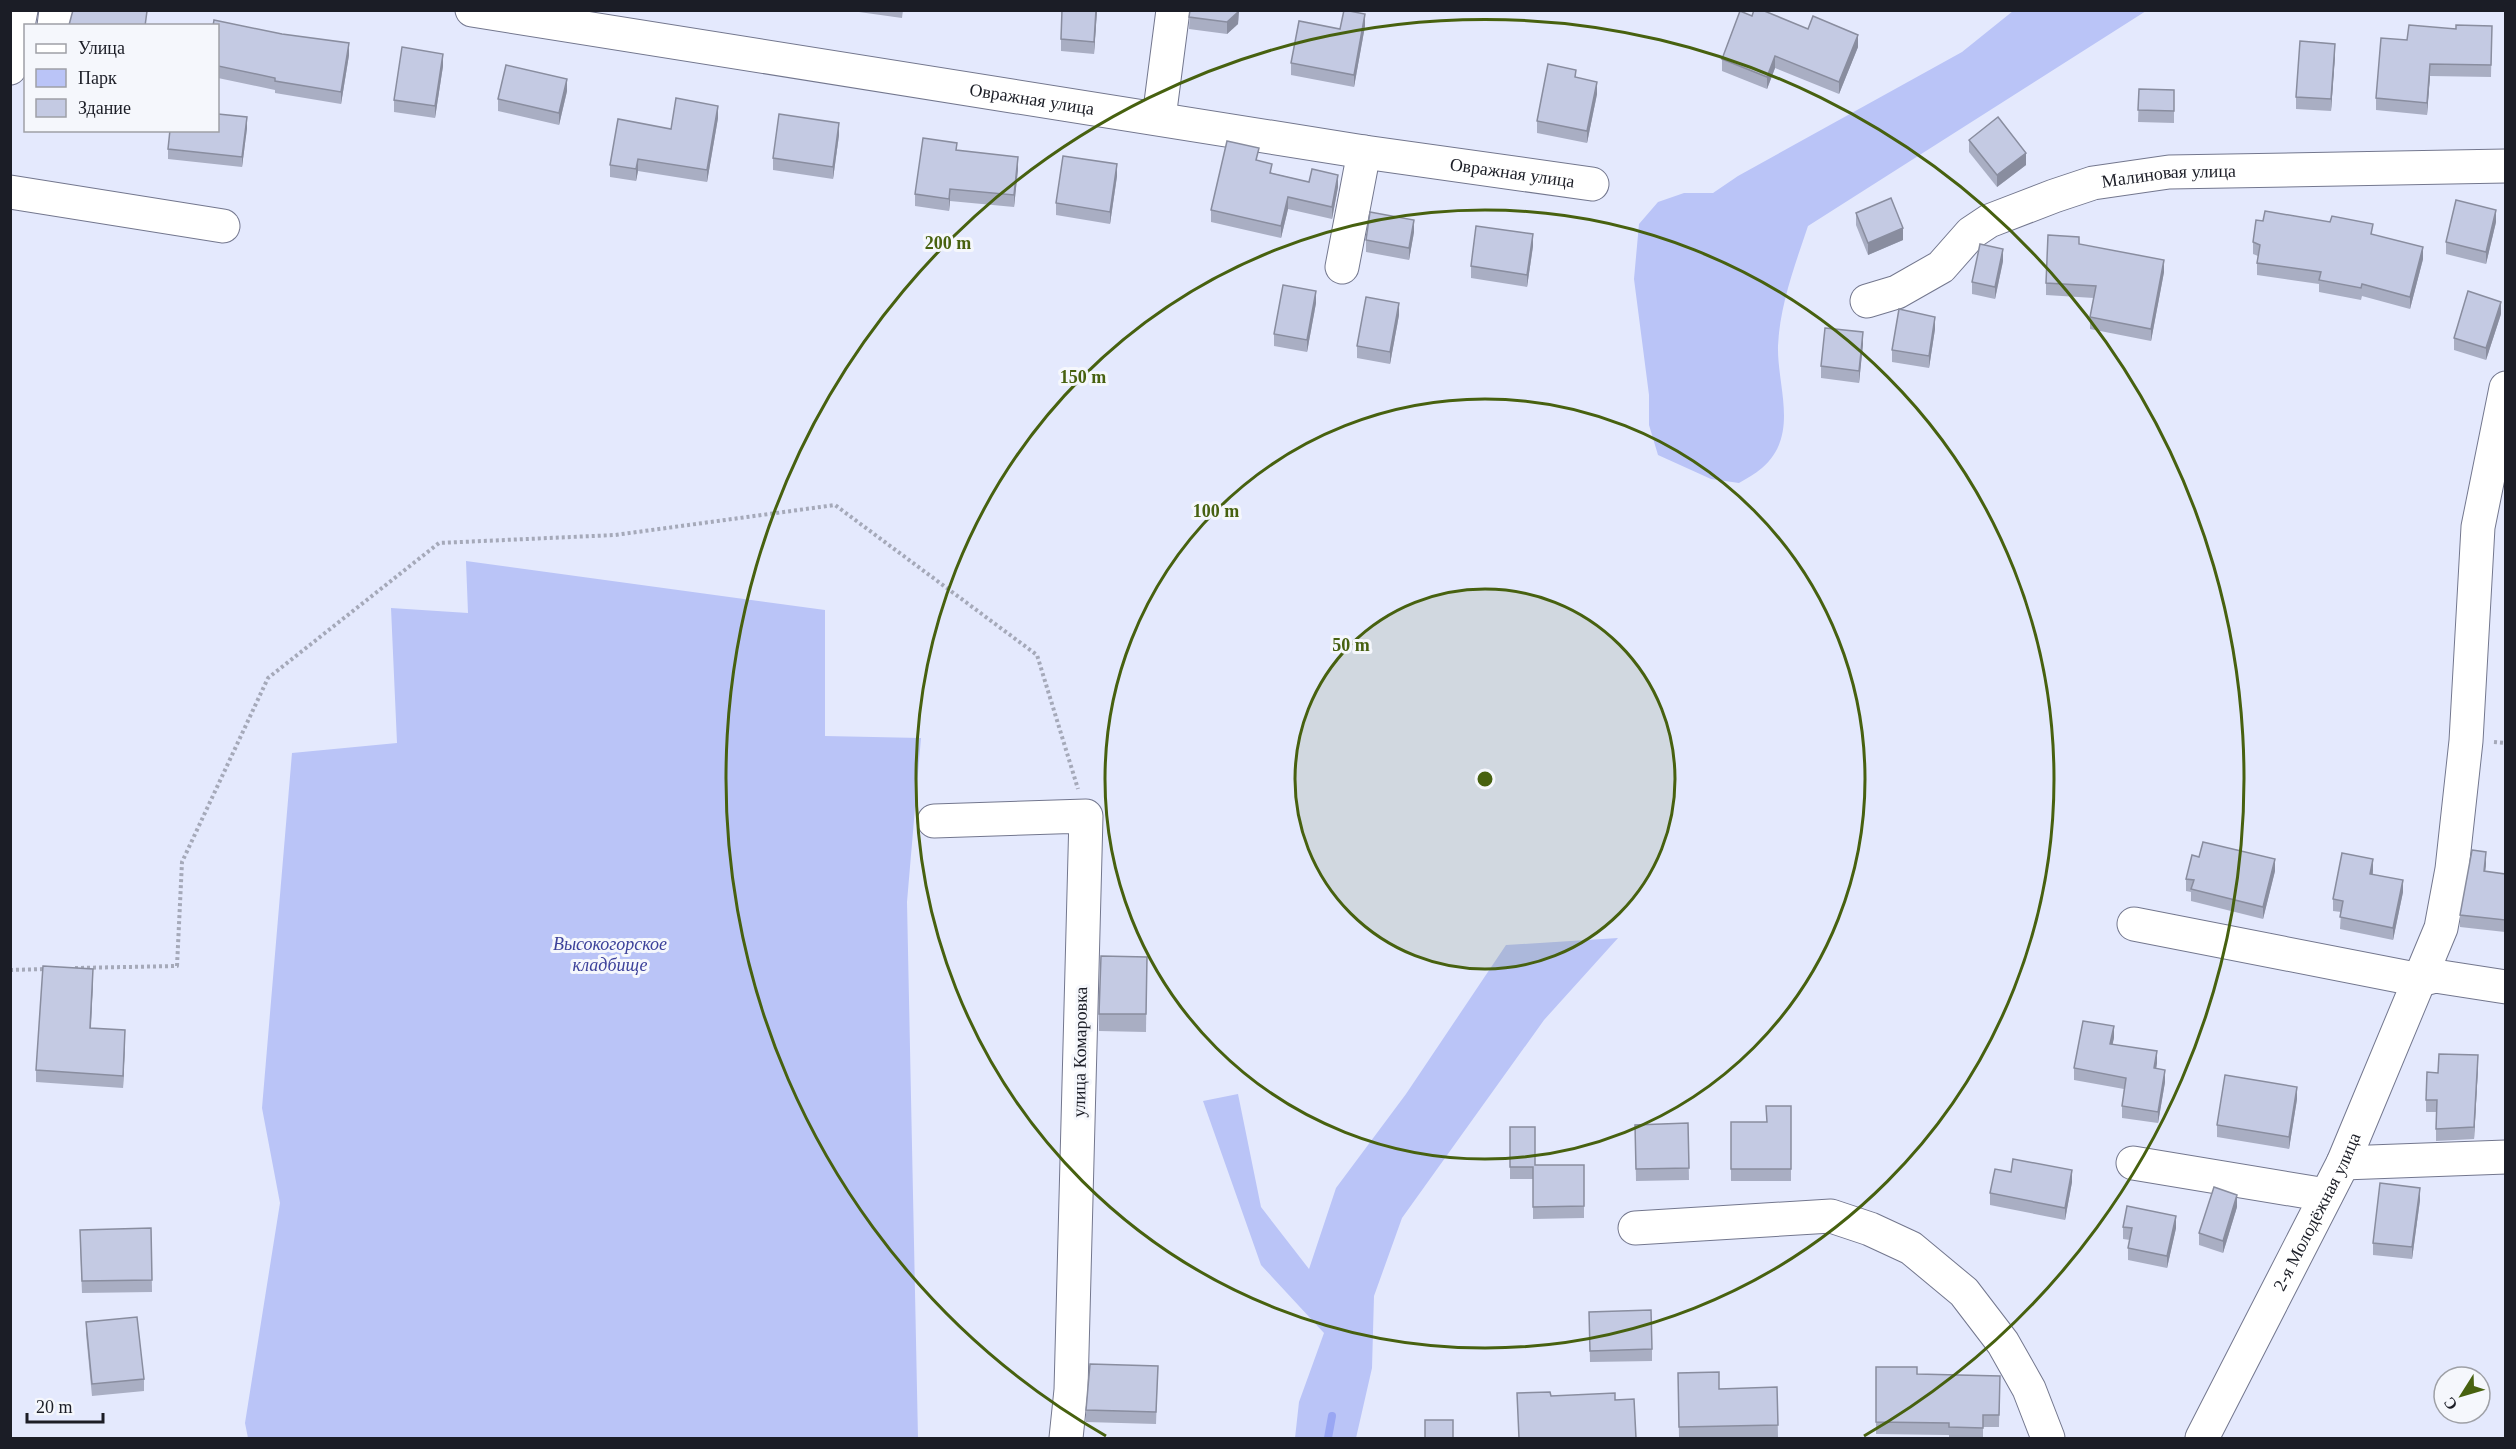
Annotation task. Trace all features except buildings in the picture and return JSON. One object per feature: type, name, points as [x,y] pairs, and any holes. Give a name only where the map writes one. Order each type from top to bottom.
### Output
[{"type":"street","points":[[10,68],[21,10]]},
{"type":"street","name":"Овражная улица","points":[[472,10],[1364,152],[1592,184]]},
{"type":"street","points":[[1159,118],[1173,10]]},
{"type":"street","points":[[10,85],[24,77]]},
{"type":"street","points":[[1342,267],[1364,152]]},
{"type":"street","name":"Малиновая улица","points":[[1867,301],[1897,292],[1941,267],[1971,233],[1989,221],[2093,183],[2169,172],[2505,166]]},
{"type":"street","points":[[10,192],[223,226]]},
{"type":"street","name":"2-я Молодёжная улица","points":[[2202,1438],[2343,1163],[2441,928],[2452,869],[2466,741],[2478,527],[2505,388]]},
{"type":"street","points":[[934,821],[1086,816]]},
{"type":"street","name":"улица Комаровка","points":[[1066,1438],[1071,1390],[1086,816]]},
{"type":"street","points":[[2134,924],[2420,980],[2434,975],[2505,987]]},
{"type":"street","points":[[2343,1163],[2505,1157]]},
{"type":"street","points":[[2133,1163],[2326,1195]]},
{"type":"street","points":[[1635,1228],[1831,1216],[1870,1228],[1911,1248],[1964,1292],[2003,1343],[2029,1389],[2048,1438]]},
{"type":"path","points":[[70,968],[177,966],[182,862],[268,678],[439,543],[615,535],[835,505],[1037,655],[1086,816]]},
{"type":"path","points":[[10,970],[58,969]]},
{"type":"green space","points":[[2013,11],[2146,11],[1808,226],[1789,285],[1779,330],[1783,426],[1774,455],[1762,468],[1739,483],[1711,479],[1658,455],[1649,425],[1649,395],[1634,279],[1639,224],[1658,202],[1684,193],[1713,193],[1738,176],[1962,52]]},
{"type":"green space","name":"Высокогорское кладбище","points":[[466,561],[825,610],[825,736],[921,738],[907,902],[918,1438],[248,1438],[245,1423],[280,1203],[262,1108],[292,753],[397,743],[391,608],[468,613]]},
{"type":"green space","points":[[1618,938],[1544,1020],[1402,1218],[1374,1296],[1372,1368],[1356,1438],[1295,1438],[1299,1402],[1324,1333],[1261,1265],[1203,1101],[1238,1094],[1261,1207],[1309,1269],[1336,1188],[1406,1094],[1506,945]]},
{"type":"waterway","points":[[1328,1438],[1332,1416]]}]
